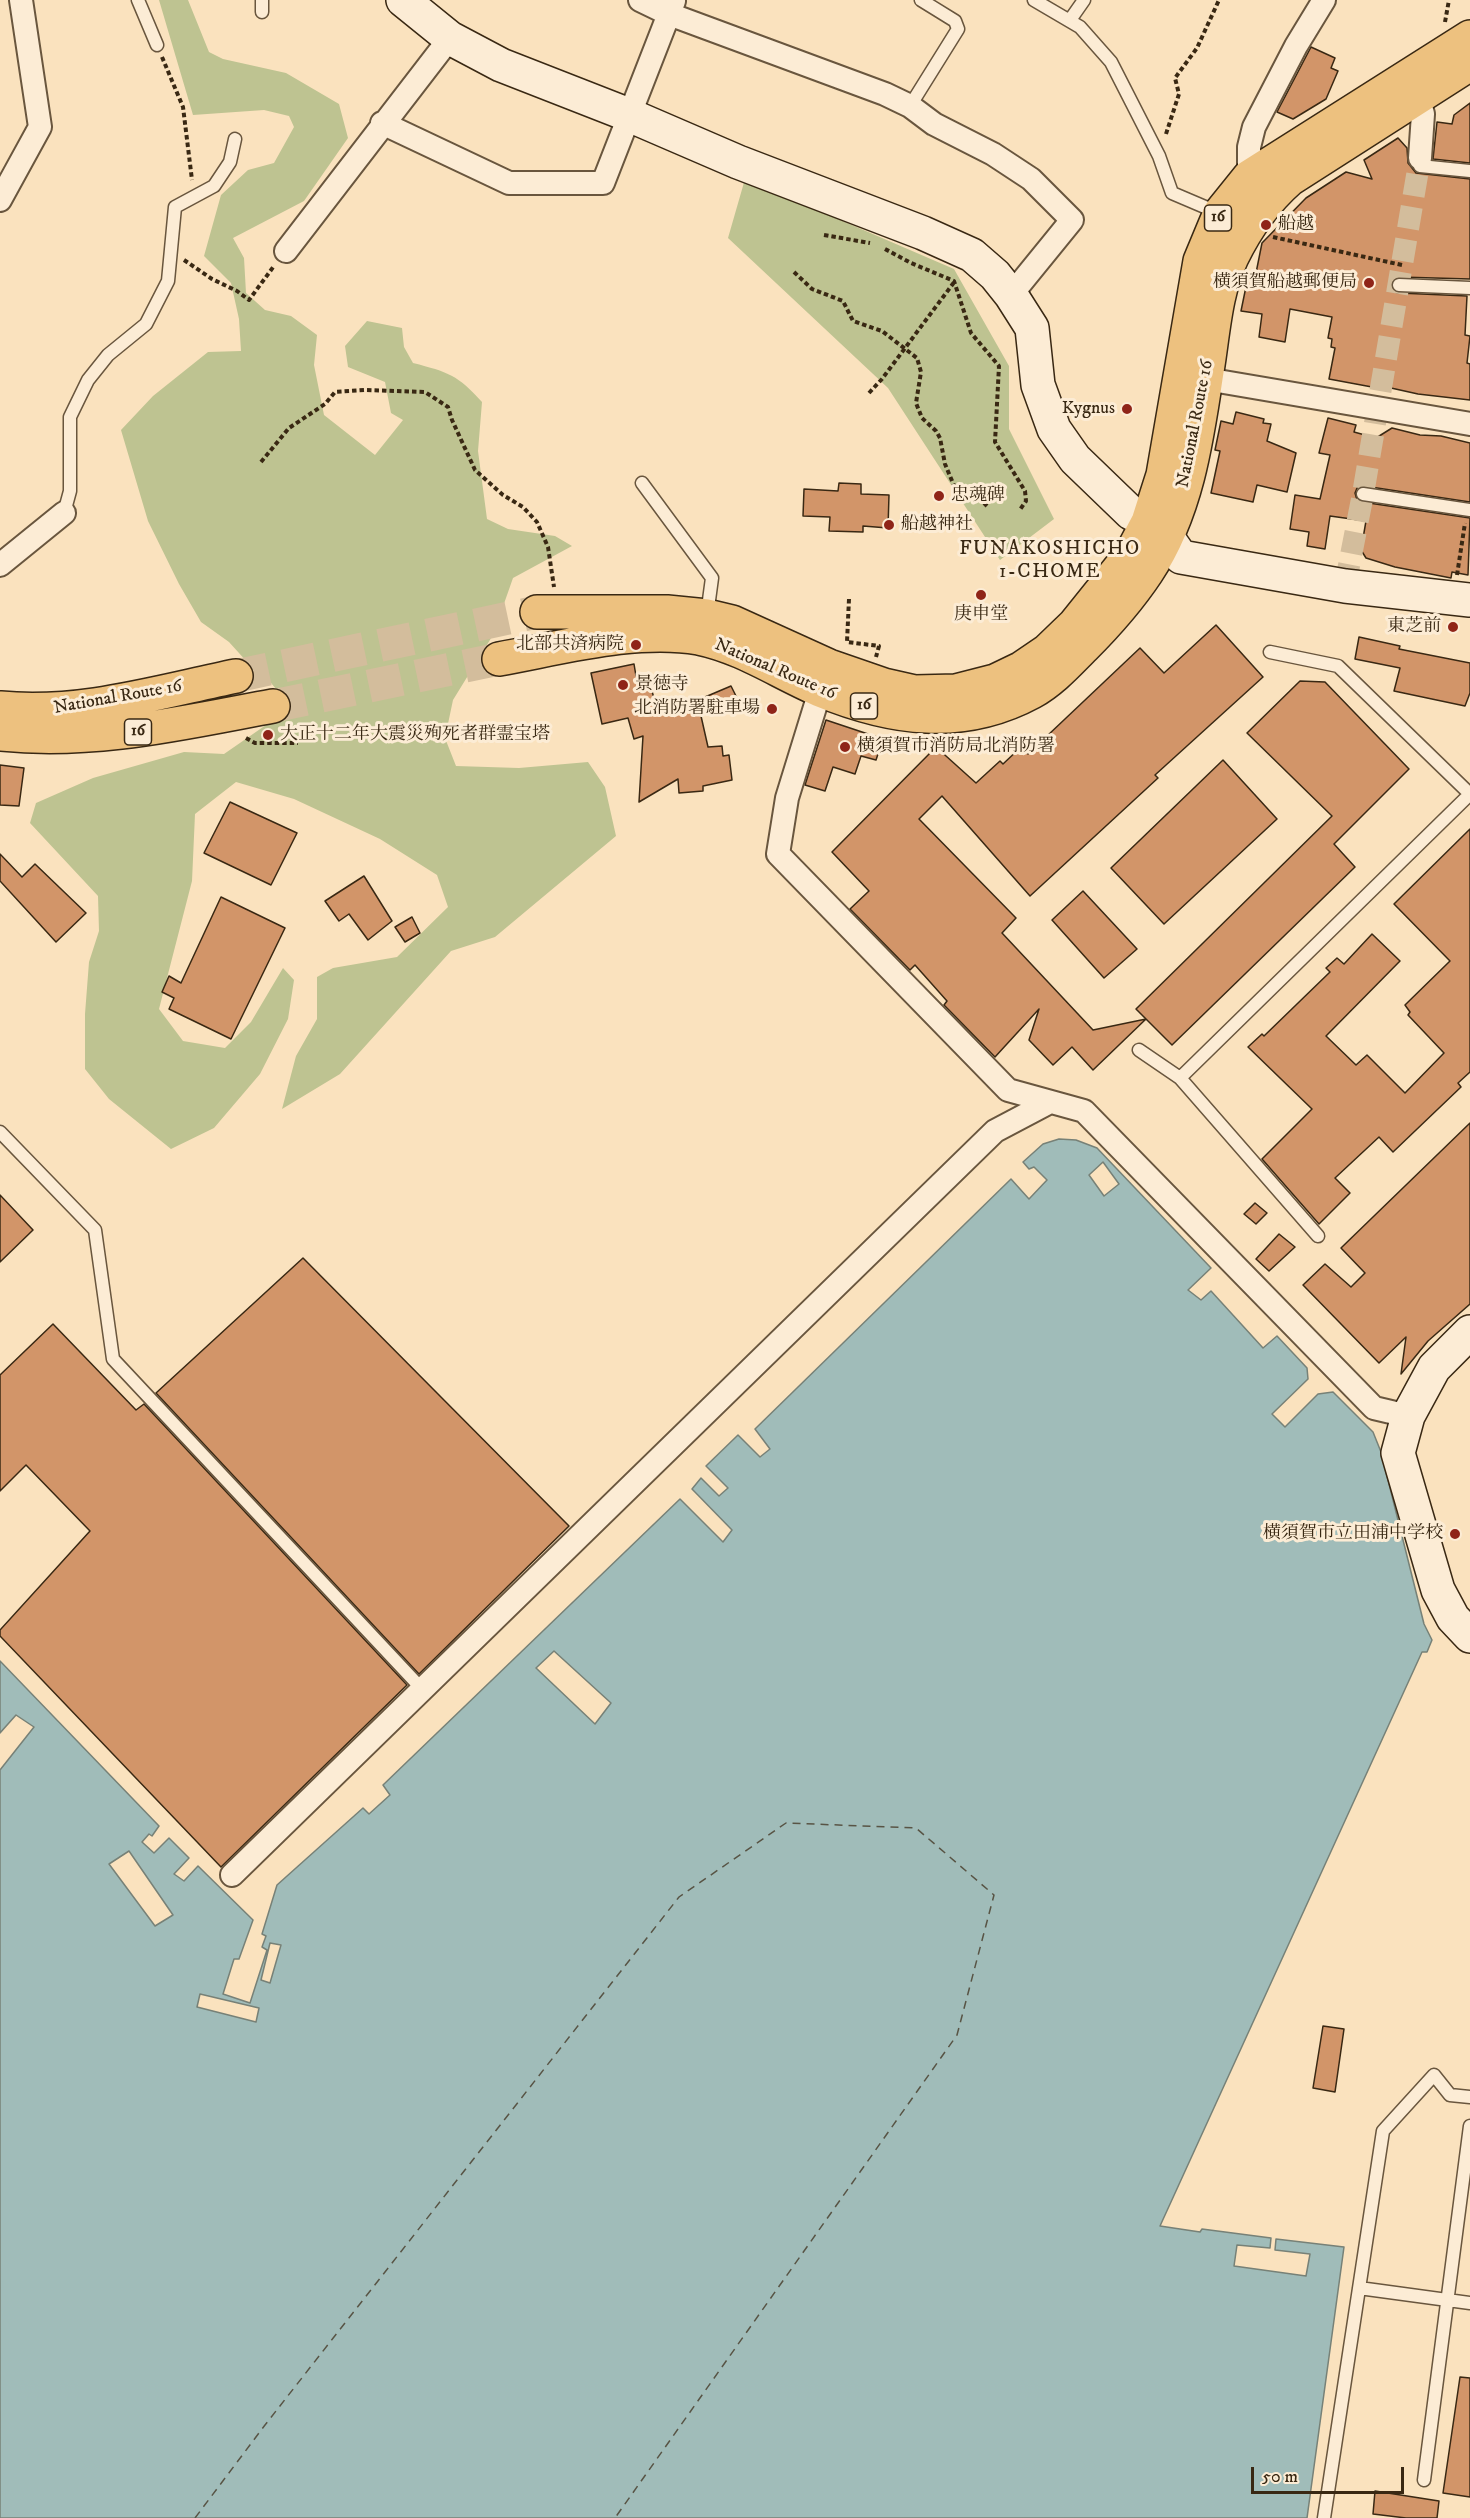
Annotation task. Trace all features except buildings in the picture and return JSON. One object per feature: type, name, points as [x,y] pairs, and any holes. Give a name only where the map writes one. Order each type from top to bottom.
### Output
[{"type":"highway","name":"National Route 16","points":[[1157,529],[1163,475],[1200,261],[1220,213],[1249,177],[1470,37]]},
{"type":"highway","name":"National Route 16","points":[[499,658],[636,636],[703,627],[741,625],[875,710],[914,717],[957,717],[1002,705],[1033,691],[1059,671],[1099,632],[1134,590],[1157,529],[1187,483],[1218,297],[1228,267],[1247,231],[1269,198],[1290,179],[1470,64]]},
{"type":"highway","name":"National Route 16","points":[[546,600],[667,612],[703,627]]},
{"type":"highway","name":"National Route 16","points":[[0,708],[57,710],[152,694],[236,676]]},
{"type":"highway","name":"16","points":[[152,694],[158,728]]},
{"type":"highway","name":"National Route 16","points":[[0,734],[55,737],[132,733],[273,706]]},
{"type":"street","points":[[0,200],[40,127],[21,0]]},
{"type":"street","points":[[403,0],[450,38],[501,65],[629,115],[738,162],[923,233],[972,255],[995,275],[1032,328],[1038,385],[1054,429],[1075,459],[1131,513],[1157,529],[1181,557],[1345,586],[1462,592]]},
{"type":"street","points":[[640,0],[672,7],[885,94],[910,106],[934,124],[993,154],[1031,179],[1072,220],[1011,295]]},
{"type":"street","points":[[1249,177],[1249,147],[1254,128],[1296,46],[1324,0]]},
{"type":"street","points":[[382,123],[509,183],[603,183],[672,7]]},
{"type":"street","points":[[286,251],[382,123],[450,38]]},
{"type":"street","points":[[1418,96],[1423,114],[1420,162]]},
{"type":"street","points":[[1206,378],[1470,424]]},
{"type":"street","points":[[0,565],[64,513]]},
{"type":"street","points":[[824,678],[787,798],[778,854],[1008,1090],[1084,1111],[1374,1408],[1408,1416]]},
{"type":"street","points":[[232,1875],[995,1131],[1050,1102]]},
{"type":"street","points":[[1470,1332],[1434,1368],[1408,1416],[1398,1453],[1438,1590],[1453,1618],[1470,1636]]},
{"type":"lane","points":[[138,0],[157,45]]},
{"type":"lane","points":[[910,106],[958,29],[955,21],[921,0]]},
{"type":"lane","points":[[1034,0],[1080,27],[1111,62],[1159,156],[1172,193],[1220,213]]},
{"type":"lane","points":[[1070,20],[1084,0]]},
{"type":"lane","points":[[64,513],[70,492],[70,417],[94,372],[108,355],[146,324],[168,281],[175,207],[214,186],[230,162],[235,139]]},
{"type":"lane","points":[[1420,162],[1470,171]]},
{"type":"lane","points":[[1399,285],[1470,288]]},
{"type":"lane","points":[[642,483],[712,578],[703,627]]},
{"type":"lane","points":[[1363,494],[1469,510]]},
{"type":"lane","points":[[1179,1078],[1470,794],[1338,666],[1270,652]]},
{"type":"lane","points":[[1139,1050],[1179,1078],[1318,1236]]},
{"type":"lane","points":[[0,1132],[94,1230],[113,1359],[422,1689]]},
{"type":"lane","points":[[1324,2518],[1383,2131],[1434,2075],[1450,2095],[1470,2097]]},
{"type":"lane","points":[[1424,2480],[1470,2127]]},
{"type":"lane","points":[[1359,2288],[1470,2303]]},
{"type":"path","points":[[1159,156],[1179,94],[1174,78],[1197,48],[1219,0]]},
{"type":"path","points":[[157,45],[183,107],[194,196]]},
{"type":"path","points":[[1265,235],[1402,265]]},
{"type":"path","points":[[824,236],[877,244],[911,263],[954,280],[963,281]]},
{"type":"path","points":[[171,252],[249,300],[286,251]]},
{"type":"path","points":[[794,272],[812,289],[843,301],[853,321],[882,331],[917,358],[921,372],[916,403],[922,418],[936,430],[940,438],[945,464],[956,488],[980,499],[987,506]]},
{"type":"path","points":[[869,393],[905,349],[954,280]]},
{"type":"path","points":[[954,280],[971,333],[999,366],[995,442],[1025,491],[1026,501],[1019,512]]},
{"type":"path","points":[[261,462],[289,428],[325,404],[335,392],[364,390],[425,392],[448,407],[475,470],[503,495],[523,507],[537,522],[548,547],[546,600]]},
{"type":"path","points":[[1462,592],[1469,510]]},
{"type":"path","points":[[849,599],[847,642],[879,646],[874,664]]},
{"type":"path","points":[[241,734],[255,743],[298,743]]},
{"type":"green space","points":[[159,0],[188,0],[209,52],[223,59],[286,73],[339,104],[348,138],[304,201],[233,238],[244,258],[246,293],[265,310],[291,316],[317,335],[314,365],[324,415],[375,455],[403,420],[391,413],[385,382],[348,367],[345,346],[367,321],[402,328],[404,347],[413,363],[452,376],[482,402],[478,451],[487,519],[508,529],[555,536],[572,546],[513,578],[493,635],[453,700],[445,738],[456,766],[519,768],[588,762],[605,787],[616,836],[495,937],[451,951],[340,1074],[282,1109],[296,1056],[317,1019],[317,977],[333,968],[397,957],[448,907],[437,875],[380,839],[294,799],[236,782],[195,814],[192,881],[159,1009],[183,1041],[225,1048],[251,1022],[283,968],[294,980],[288,1019],[260,1074],[214,1128],[171,1149],[109,1099],[85,1069],[85,1014],[89,962],[99,931],[98,896],[30,823],[36,803],[93,778],[184,752],[224,754],[279,716],[282,696],[229,642],[201,622],[179,584],[148,521],[121,430],[153,396],[208,352],[241,351],[239,319],[231,283],[204,256],[221,195],[248,170],[274,163],[294,127],[289,116],[264,110],[193,115]]},
{"type":"green space","points":[[745,179],[954,269],[1009,366],[1009,429],[1054,519],[1000,560],[888,388],[728,238]]},
{"type":"water","points":[[1059,1139],[1076,1140],[1097,1148],[1211,1268],[1188,1290],[1201,1300],[1211,1291],[1263,1348],[1277,1336],[1307,1368],[1308,1379],[1272,1414],[1285,1427],[1318,1394],[1333,1392],[1373,1432],[1381,1452],[1424,1624],[1432,1640],[1427,1652],[1422,1652],[1160,2226],[1271,2238],[1270,2248],[1237,2245],[1234,2266],[1306,2276],[1310,2254],[1275,2250],[1276,2239],[1344,2247],[1307,2518],[0,2518],[0,1770],[34,1727],[16,1715],[0,1733],[0,1661],[159,1826],[152,1836],[149,1834],[142,1842],[154,1853],[169,1838],[189,1858],[174,1874],[184,1881],[198,1866],[253,1920],[239,1959],[234,1959],[223,1994],[250,2003],[267,1950],[262,1947],[266,1936],[262,1934],[277,1885],[363,1808],[369,1814],[390,1795],[383,1785],[680,1499],[723,1542],[732,1530],[692,1489],[701,1478],[719,1496],[728,1488],[706,1466],[738,1435],[760,1457],[770,1449],[755,1429],[1011,1179],[1029,1199],[1047,1180],[1034,1167],[1029,1169],[1023,1162],[1043,1144]],"holes":[[[1103,1162],[1119,1184],[1104,1196],[1089,1175]],[[554,1651],[611,1703],[595,1724],[536,1668]],[[129,1851],[173,1915],[155,1926],[109,1864]],[[270,1943],[281,1945],[270,1983],[261,1980]],[[200,1994],[259,2008],[256,2022],[197,2007]]]},
{"type":"ferry route","points":[[195,2518],[265,2425],[679,1897],[786,1823],[916,1828],[994,1895],[957,2035],[615,2518]]},
{"type":"tunnel","points":[[1345,586],[1363,494],[1420,158]]},
{"type":"tunnel","points":[[236,676],[537,612]]},
{"type":"tunnel","points":[[273,706],[499,659]]},
{"type":"place","name":"船越","points":[[1266,225]]},
{"type":"place","name":"横須賀船越郵便局","points":[[1369,283]]},
{"type":"place","name":"Kygnus","points":[[1127,409]]},
{"type":"place","name":"忠魂碑","points":[[939,496]]},
{"type":"place","name":"船越神社","points":[[889,525]]},
{"type":"place","name":"庚申堂","points":[[981,595]]},
{"type":"place","name":"東芝前","points":[[1453,627]]},
{"type":"place","name":"北部共済病院","points":[[636,645]]},
{"type":"place","name":"景徳寺","points":[[623,685]]},
{"type":"place","name":"北消防署駐車場","points":[[772,709]]},
{"type":"place","name":"大正十二年大震災殉死者群霊宝塔","points":[[268,735]]},
{"type":"place","name":"横須賀市消防局北消防署","points":[[845,747]]},
{"type":"place","name":"横須賀市立田浦中学校","points":[[1455,1534]]},
{"type":"district","name":"FUNAKOSHICHO 1-CHOME","points":[[1050,562]]}]
